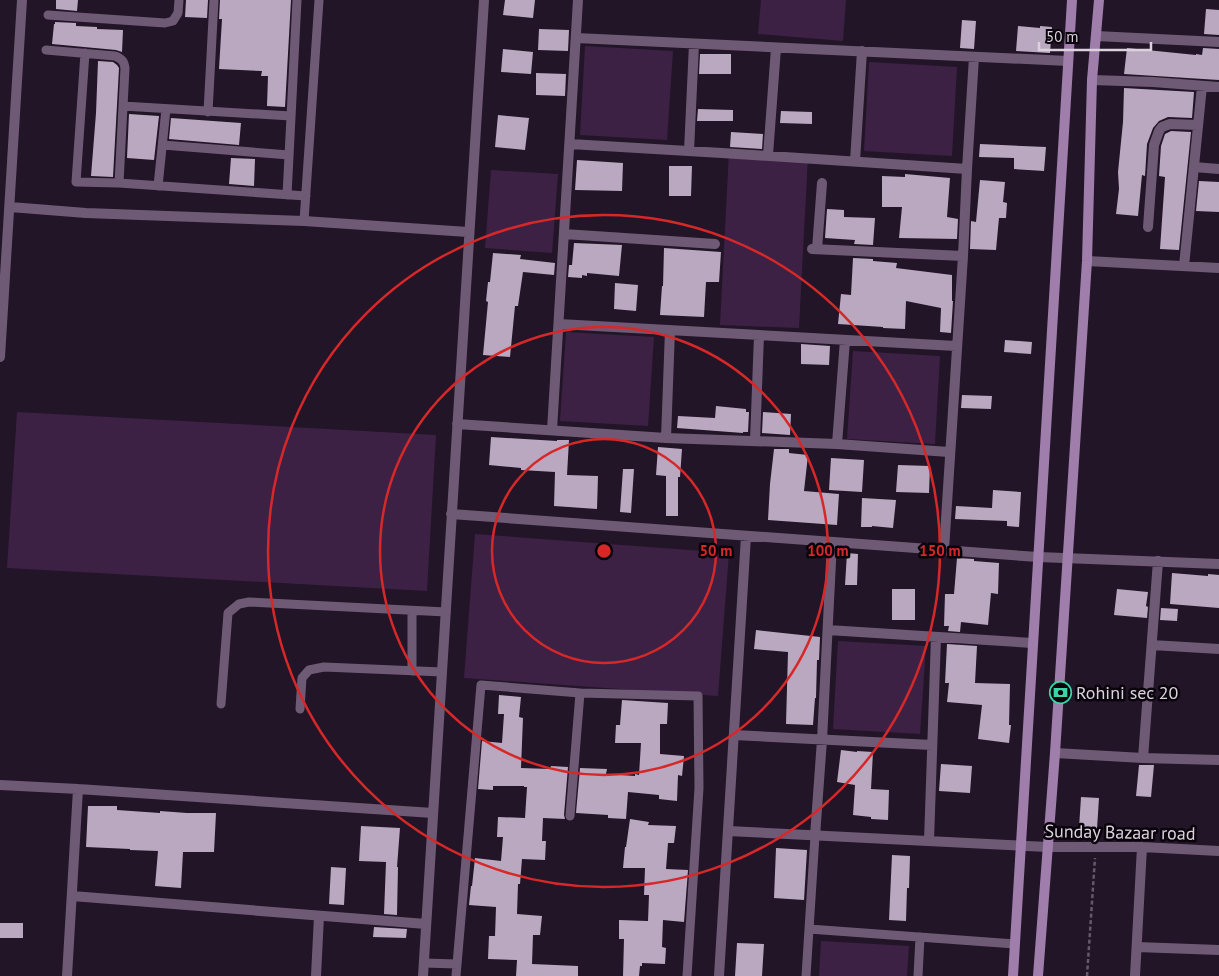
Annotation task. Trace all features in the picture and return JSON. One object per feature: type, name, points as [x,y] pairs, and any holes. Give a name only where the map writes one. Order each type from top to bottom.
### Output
[{"type":"street","points":[[0,358],[22,0]]},
{"type":"street","points":[[423,976],[484,0]]},
{"type":"street","points":[[552,430],[578,0]]},
{"type":"street","points":[[1013,976],[1072,0]]},
{"type":"street","points":[[1038,976],[1056,753],[1087,262],[1092,80],[1099,0]]},
{"type":"street","points":[[1096,36],[1219,42]]},
{"type":"street","points":[[576,38],[1068,61]]},
{"type":"street","points":[[688,151],[694,44]]},
{"type":"street","points":[[768,155],[776,48]]},
{"type":"street","points":[[855,161],[862,51]]},
{"type":"street","points":[[944,550],[974,57]]},
{"type":"street","points":[[1092,80],[1219,87]]},
{"type":"street","points":[[1184,266],[1202,86]]},
{"type":"street","points":[[1148,226],[1154,146],[1159,131],[1162,127],[1170,124],[1198,125]]},
{"type":"street","points":[[570,144],[966,169]]},
{"type":"street","points":[[1194,167],[1219,169]]},
{"type":"street","points":[[822,183],[815,249],[963,256]]},
{"type":"street","points":[[10,207],[86,213],[304,222],[468,232]]},
{"type":"street","points":[[564,234],[715,244]]},
{"type":"street","points":[[1087,262],[1219,268]]},
{"type":"street","points":[[559,324],[956,346]]},
{"type":"street","points":[[666,438],[670,330]]},
{"type":"street","points":[[754,441],[759,335]]},
{"type":"street","points":[[836,444],[845,340]]},
{"type":"street","points":[[457,424],[666,438],[836,444],[949,452]]},
{"type":"street","points":[[451,514],[1038,557],[1219,564]]},
{"type":"street","points":[[718,976],[746,536]]},
{"type":"street","points":[[815,836],[832,542]]},
{"type":"street","points":[[1143,758],[1158,561]]},
{"type":"street","points":[[828,630],[1033,643]]},
{"type":"street","points":[[929,841],[936,637]]},
{"type":"street","points":[[1152,645],[1219,649]]},
{"type":"street","points":[[734,735],[932,746]]},
{"type":"street","points":[[1056,753],[1219,760]]},
{"type":"street","points":[[0,785],[433,813]]},
{"type":"street","points":[[67,976],[78,789]]},
{"type":"street","name":"Sunday Bazaar road","points":[[728,832],[1021,846],[1142,847],[1219,851]]},
{"type":"street","points":[[1135,976],[1142,847]]},
{"type":"street","points":[[72,896],[426,924]]},
{"type":"street","points":[[316,976],[319,916]]},
{"type":"street","points":[[1137,947],[1219,950]]},
{"type":"lane","points":[[48,15],[165,23],[173,21],[178,13],[179,0]]},
{"type":"lane","points":[[208,112],[214,0]]},
{"type":"lane","points":[[287,195],[298,0]]},
{"type":"lane","points":[[304,222],[319,0]]},
{"type":"lane","points":[[46,50],[115,56],[124,62],[119,183]]},
{"type":"lane","points":[[85,53],[76,182],[119,183],[306,196]]},
{"type":"lane","points":[[122,106],[291,116]]},
{"type":"lane","points":[[158,186],[166,109]]},
{"type":"lane","points":[[163,145],[289,155]]},
{"type":"lane","points":[[221,704],[228,614],[239,604],[249,602],[446,612]]},
{"type":"lane","points":[[412,611],[412,671]]},
{"type":"lane","points":[[300,709],[302,678],[309,670],[324,667],[442,672]]},
{"type":"lane","points":[[456,976],[481,685],[580,692],[698,696],[699,788],[687,976]]},
{"type":"lane","points":[[570,816],[580,692]]},
{"type":"lane","points":[[806,976],[815,836]]},
{"type":"lane","points":[[809,929],[1015,944]]},
{"type":"lane","points":[[918,976],[920,937]]},
{"type":"lane","points":[[424,963],[457,964]]},
{"type":"path","points":[[1087,976],[1095,847]]},
{"type":"shaded area","points":[[761,0],[846,0],[843,41],[758,34]]},
{"type":"shaded area","points":[[585,46],[673,51],[667,140],[580,135]]},
{"type":"shaded area","points":[[869,62],[957,67],[952,156],[864,151]]},
{"type":"shaded area","points":[[729,152],[808,156],[799,328],[720,325]]},
{"type":"shaded area","points":[[491,170],[558,174],[552,253],[485,248]]},
{"type":"shaded area","points":[[566,332],[654,337],[648,426],[560,421]]},
{"type":"shaded area","points":[[853,351],[940,356],[935,444],[847,439]]},
{"type":"shaded area","points":[[17,412],[436,435],[427,591],[7,568]]},
{"type":"shaded area","points":[[475,534],[729,553],[718,696],[464,678]]},
{"type":"shaded area","points":[[838,641],[926,646],[920,734],[833,729]]},
{"type":"shaded area","points":[[821,941],[909,946],[907,976],[819,976]]},
{"type":"building","points":[[56,0],[78,0],[77,11],[56,9]]},
{"type":"building","points":[[186,0],[208,0],[207,18],[185,17]]},
{"type":"building","points":[[220,0],[291,0],[285,107],[267,106],[268,76],[261,76],[262,71],[219,69],[222,19],[219,19]]},
{"type":"building","points":[[505,0],[535,0],[533,18],[503,15]]},
{"type":"building","points":[[1206,9],[1219,10],[1219,35],[1204,34]]},
{"type":"building","points":[[962,20],[976,21],[974,49],[960,48]]},
{"type":"building","points":[[55,22],[76,23],[76,26],[97,27],[97,29],[123,30],[122,52],[52,44]]},
{"type":"building","points":[[1018,26],[1052,27],[1050,53],[1016,51]]},
{"type":"building","points":[[539,29],[569,30],[568,51],[538,50]]},
{"type":"building","points":[[1127,48],[1196,55],[1202,55],[1203,48],[1219,49],[1219,80],[1124,74]]},
{"type":"building","points":[[503,49],[533,52],[531,74],[501,72]]},
{"type":"building","points":[[700,54],[731,54],[731,74],[699,74]]},
{"type":"building","points":[[98,61],[113,62],[119,68],[113,177],[91,176]]},
{"type":"building","points":[[536,73],[566,74],[565,96],[536,95]]},
{"type":"building","points":[[1124,88],[1194,92],[1192,118],[1168,117],[1159,121],[1153,128],[1147,144],[1145,176],[1142,175],[1138,216],[1116,214]]},
{"type":"building","points":[[698,109],[733,110],[733,121],[697,121]]},
{"type":"building","points":[[781,111],[812,112],[812,124],[780,123]]},
{"type":"building","points":[[129,114],[159,116],[154,160],[127,158]]},
{"type":"building","points":[[498,115],[529,118],[525,150],[495,147]]},
{"type":"building","points":[[171,118],[241,123],[239,145],[169,139]]},
{"type":"building","points":[[1171,131],[1191,132],[1179,250],[1160,249],[1165,177],[1159,176],[1161,146],[1165,134]]},
{"type":"building","points":[[731,132],[763,134],[762,149],[730,147]]},
{"type":"building","points":[[980,144],[1046,147],[1044,171],[1014,169],[1014,158],[979,157]]},
{"type":"building","points":[[231,158],[255,159],[254,186],[229,184]]},
{"type":"building","points":[[577,160],[623,163],[622,191],[575,190]]},
{"type":"building","points":[[669,166],[692,166],[691,196],[669,196]]},
{"type":"building","points":[[905,174],[950,178],[947,217],[958,219],[957,239],[899,238],[902,207],[882,207],[882,176],[905,177]]},
{"type":"building","points":[[980,180],[1005,182],[1003,202],[1007,203],[1006,218],[999,218],[996,250],[970,249],[971,221],[976,222]]},
{"type":"building","points":[[1199,181],[1219,182],[1219,212],[1196,211]]},
{"type":"building","points":[[827,209],[844,210],[844,217],[875,218],[873,245],[854,244],[855,240],[825,238]]},
{"type":"building","points":[[574,243],[622,245],[619,276],[587,273],[587,276],[582,275],[582,278],[568,277],[569,265],[572,265]]},
{"type":"building","points":[[664,248],[721,252],[719,282],[706,282],[704,317],[660,315]]},
{"type":"building","points":[[493,253],[521,255],[520,259],[555,263],[554,275],[523,272],[518,306],[515,306],[510,357],[483,355],[488,302],[486,301]]},
{"type":"building","points":[[853,258],[897,263],[896,268],[952,275],[951,333],[940,332],[941,308],[906,301],[905,329],[838,324],[841,294],[851,295]]},
{"type":"building","points":[[615,283],[638,285],[636,311],[614,309]]},
{"type":"building","points":[[1005,340],[1032,342],[1031,354],[1004,352]]},
{"type":"building","points":[[801,344],[830,346],[829,365],[801,364]]},
{"type":"building","points":[[962,395],[992,396],[991,409],[961,408]]},
{"type":"building","points":[[716,406],[746,409],[746,412],[749,412],[748,432],[677,428],[678,416],[715,418]]},
{"type":"building","points":[[763,412],[791,414],[790,435],[762,433]]},
{"type":"building","points":[[491,437],[569,440],[567,475],[598,476],[597,509],[554,506],[555,472],[521,470],[521,468],[489,465]]},
{"type":"building","points":[[658,447],[682,449],[680,477],[678,477],[678,516],[666,516],[666,476],[656,475]]},
{"type":"building","points":[[774,449],[789,449],[789,453],[808,455],[804,491],[839,494],[837,525],[768,520]]},
{"type":"building","points":[[831,458],[864,460],[862,492],[829,490]]},
{"type":"building","points":[[898,465],[930,466],[929,493],[896,492]]},
{"type":"building","points":[[623,469],[634,469],[631,513],[620,512]]},
{"type":"building","points":[[993,490],[1021,492],[1019,527],[1007,526],[1007,521],[955,519],[956,506],[992,508]]},
{"type":"building","points":[[862,498],[896,500],[893,528],[861,527]]},
{"type":"building","points":[[847,553],[858,554],[857,585],[845,585]]},
{"type":"building","points":[[957,558],[999,563],[998,594],[991,593],[988,625],[961,622],[960,632],[948,631],[949,626],[944,626],[945,594],[954,594]]},
{"type":"building","points":[[1172,573],[1219,575],[1219,608],[1170,604]]},
{"type":"building","points":[[892,589],[915,589],[915,620],[892,620]]},
{"type":"building","points":[[1117,589],[1148,592],[1147,618],[1114,615]]},
{"type":"building","points":[[1161,608],[1178,609],[1177,621],[1160,620]]},
{"type":"building","points":[[756,630],[820,637],[813,725],[786,724],[788,652],[754,649]]},
{"type":"building","points":[[947,644],[977,646],[975,683],[1010,684],[1009,725],[1011,725],[1009,743],[978,739],[982,705],[947,702],[949,683],[945,683]]},
{"type":"building","points":[[499,695],[521,697],[519,717],[523,718],[521,768],[550,769],[551,766],[568,767],[565,819],[543,818],[542,841],[546,841],[545,860],[522,859],[520,884],[518,884],[517,914],[542,916],[540,935],[533,935],[532,964],[578,966],[578,976],[516,976],[517,960],[488,959],[489,936],[495,936],[496,907],[469,905],[475,858],[501,861],[503,837],[497,837],[498,817],[525,818],[527,787],[493,786],[493,790],[478,789],[482,741],[502,743],[504,714],[498,714]]},
{"type":"building","points":[[622,700],[668,703],[667,724],[660,724],[660,754],[684,756],[682,776],[678,775],[677,801],[659,799],[659,795],[628,792],[626,819],[608,818],[608,815],[576,813],[580,768],[607,769],[606,774],[639,775],[641,743],[615,743],[616,725],[620,725]]},
{"type":"building","points":[[841,750],[873,752],[871,789],[889,790],[888,820],[853,815],[855,785],[837,782]]},
{"type":"building","points":[[941,764],[972,766],[970,793],[939,791]]},
{"type":"building","points":[[1139,765],[1154,765],[1151,797],[1136,796]]},
{"type":"building","points":[[1081,797],[1099,798],[1097,829],[1079,828]]},
{"type":"building","points":[[88,806],[117,806],[117,810],[160,813],[160,811],[216,813],[214,852],[183,852],[181,888],[155,886],[158,851],[86,847]]},
{"type":"building","points":[[630,819],[649,822],[648,825],[676,826],[674,843],[668,843],[666,869],[688,870],[684,922],[663,920],[662,947],[666,948],[665,964],[642,963],[639,976],[623,976],[624,939],[619,939],[619,920],[648,921],[649,895],[644,895],[645,868],[623,868]]},
{"type":"building","points":[[361,826],[400,828],[397,867],[397,915],[384,914],[386,862],[359,861]]},
{"type":"building","points":[[776,848],[807,850],[804,900],[774,898]]},
{"type":"building","points":[[892,855],[910,856],[906,921],[889,920]]},
{"type":"building","points":[[331,867],[346,868],[344,905],[329,904]]},
{"type":"building","points":[[0,923],[23,923],[23,938],[0,938]]},
{"type":"building","points":[[374,927],[407,929],[406,938],[373,937]]},
{"type":"building","points":[[737,943],[764,944],[762,976],[735,976]]},
{"type":"place","name":"Rohini sec 20","points":[[1060,692]]}]
